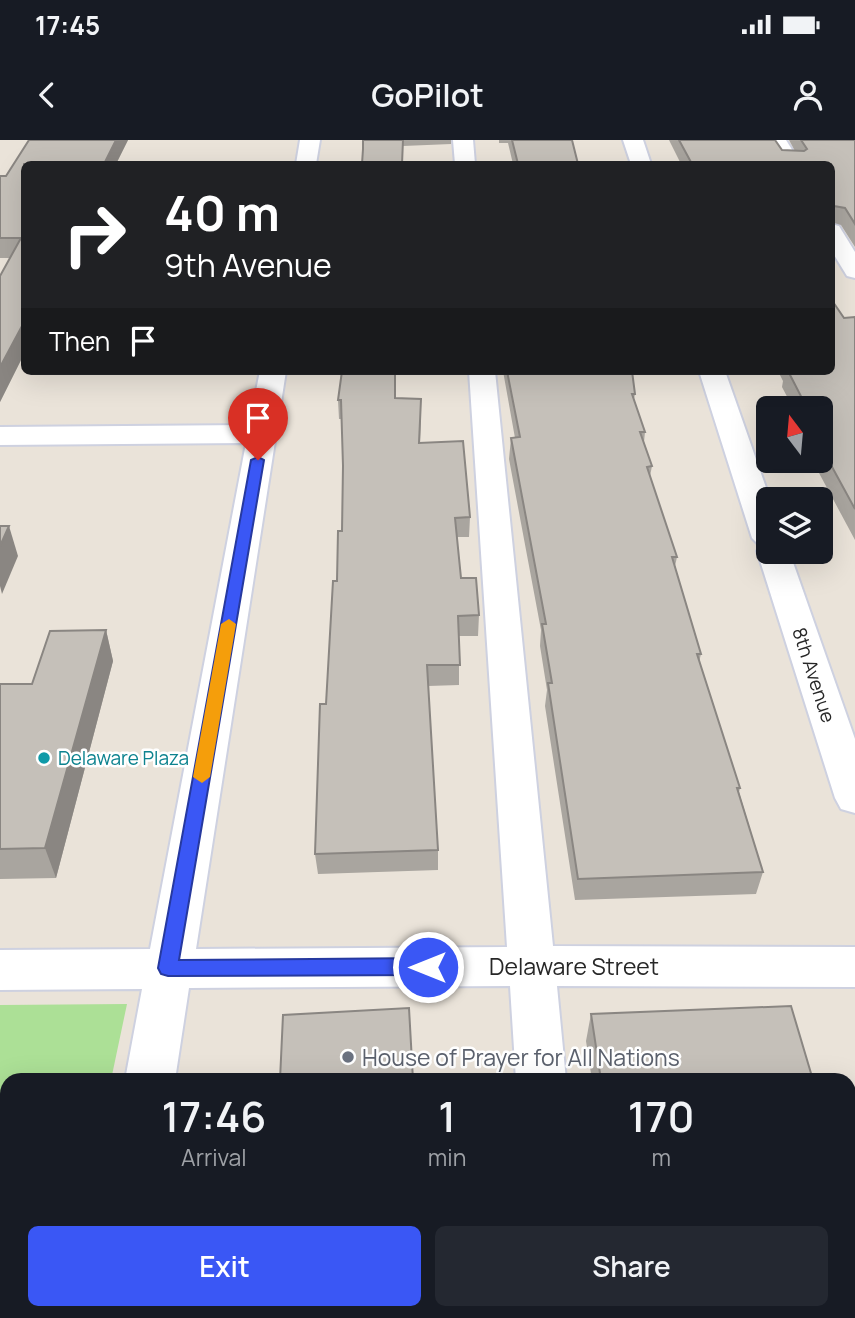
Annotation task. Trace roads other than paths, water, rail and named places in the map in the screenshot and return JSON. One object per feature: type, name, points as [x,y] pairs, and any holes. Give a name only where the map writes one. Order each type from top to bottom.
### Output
[{"type":"street","points":[[306,161],[310,140]]},
{"type":"street","points":[[463,140],[465,161]]},
{"type":"street","points":[[633,140],[640,161]]},
{"type":"street","points":[[776,140],[789,161]]},
{"type":"street","points":[[835,238],[855,271]]},
{"type":"street","points":[[151,1073],[272,375]]},
{"type":"street","points":[[482,375],[540,1073]]},
{"type":"street","points":[[713,375],[756,502]]},
{"type":"street","points":[[0,436],[262,434]]},
{"type":"street","name":"8th Avenue","points":[[777,564],[855,798]]},
{"type":"street","name":"Delaware Street","points":[[0,970],[532,966],[855,967]]},
{"type":"place","name":"Delaware Plaza","points":[[44,758]]},
{"type":"place","name":"House of Prayer for All Nations","points":[[348,1057]]}]
